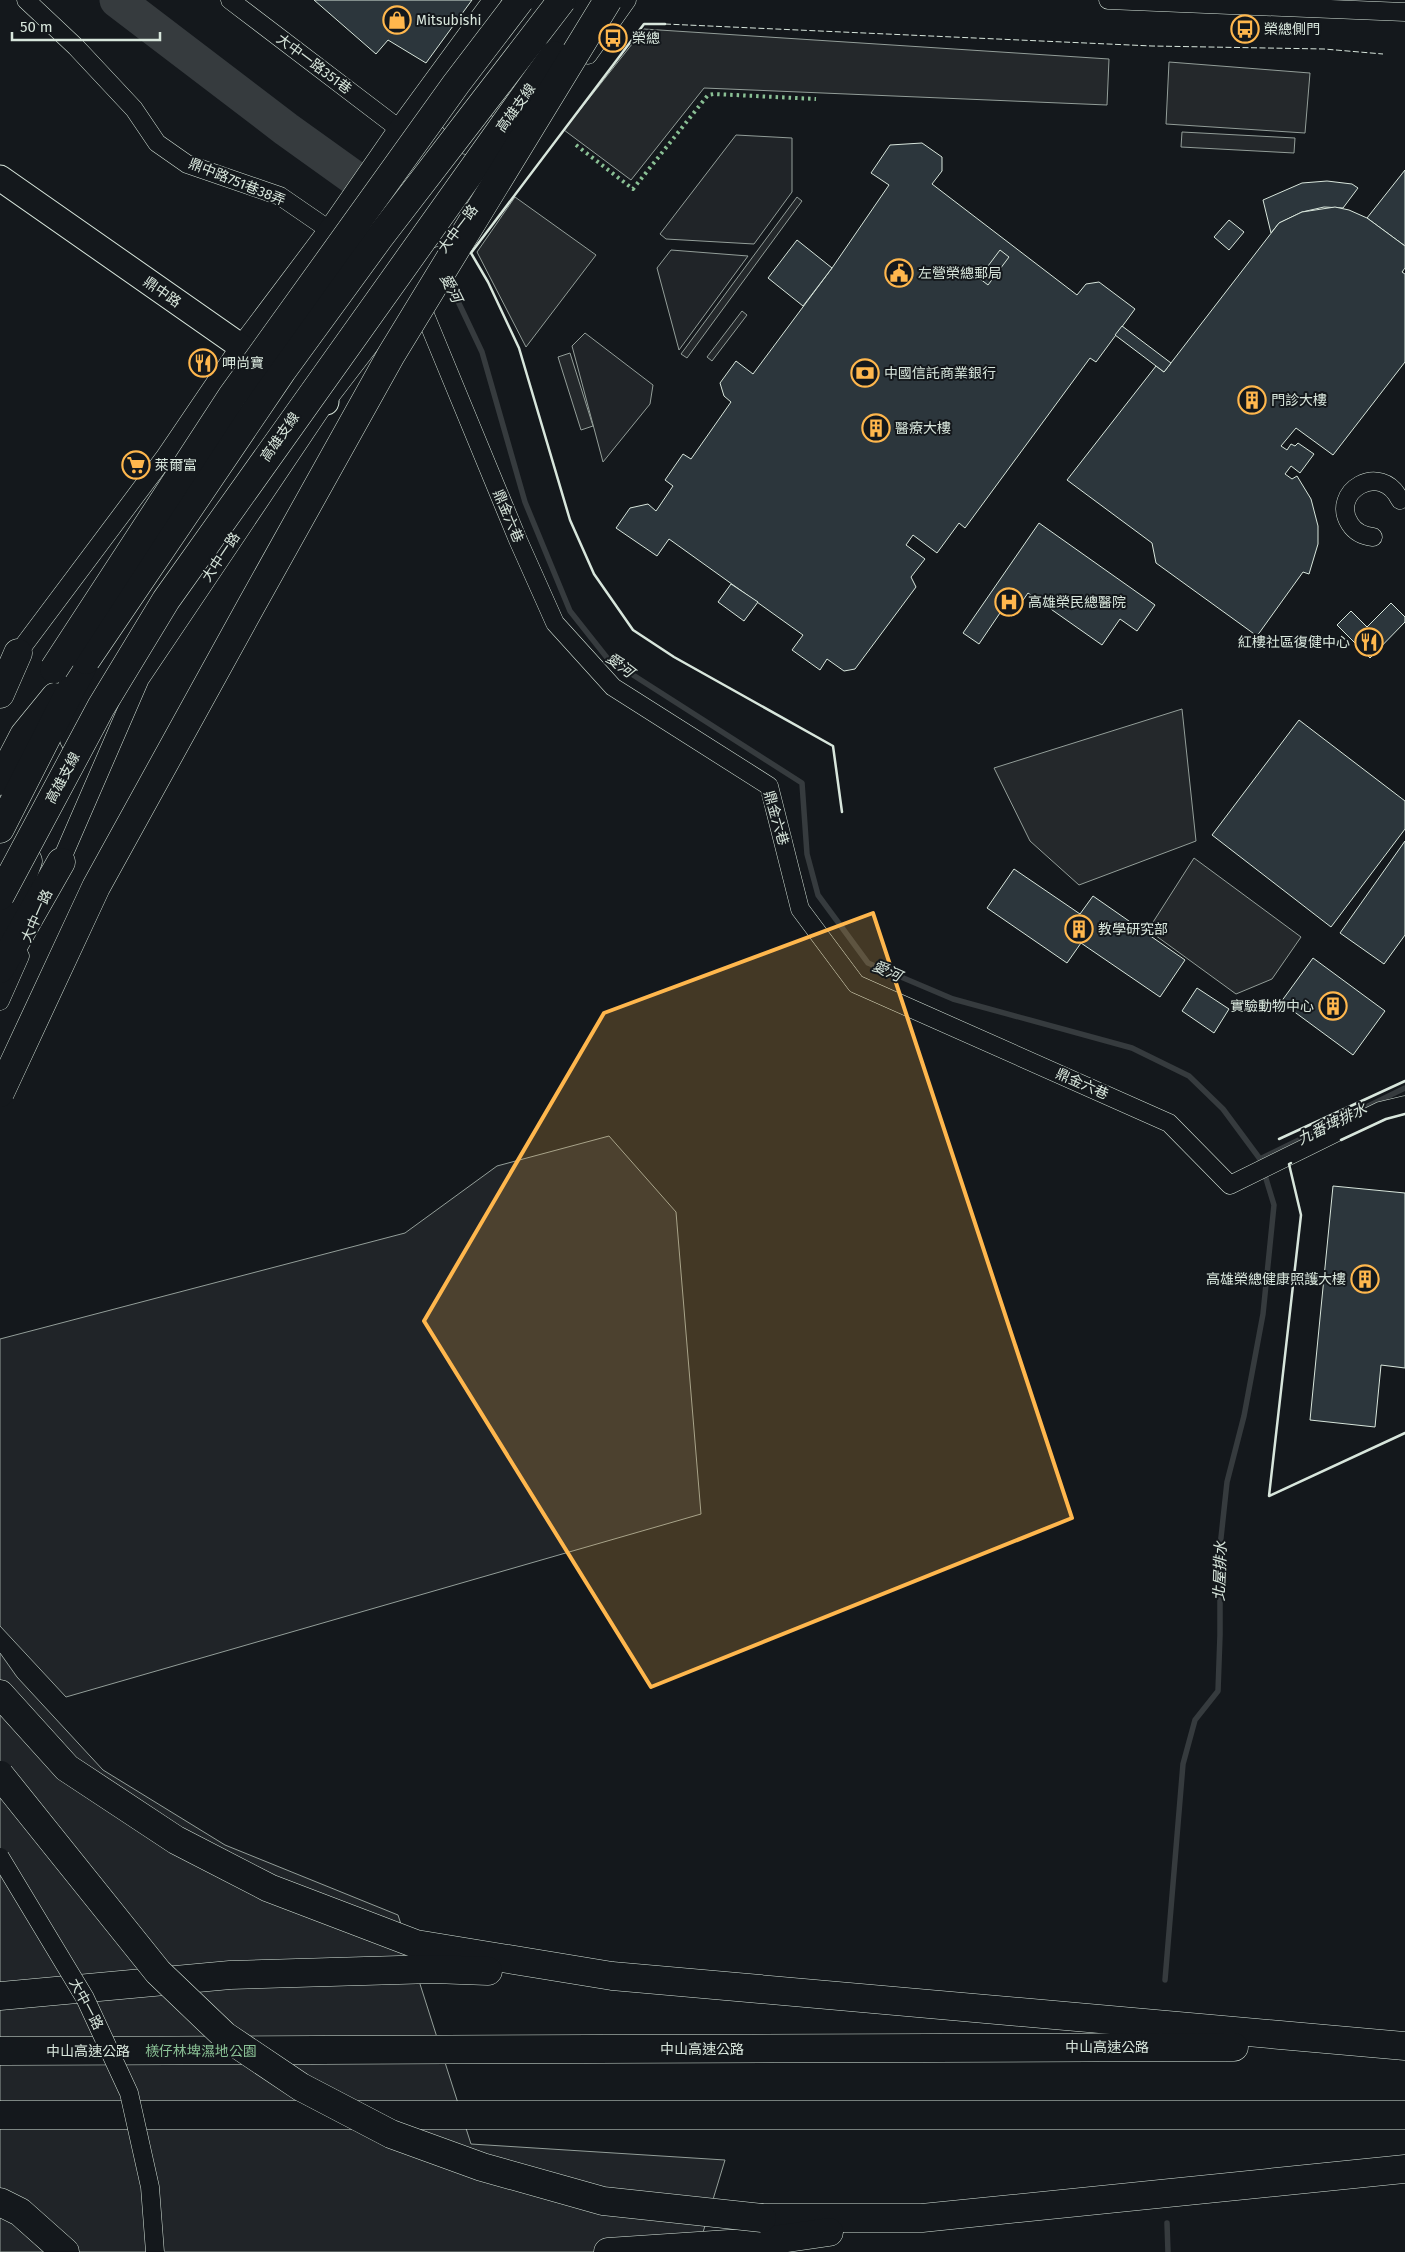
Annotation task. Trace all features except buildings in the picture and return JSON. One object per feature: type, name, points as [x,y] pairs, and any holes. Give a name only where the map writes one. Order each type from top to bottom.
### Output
[{"type":"highway","points":[[0,758],[54,669],[232,396],[456,84],[520,0]]},
{"type":"highway","points":[[391,239],[412,168],[535,0]]},
{"type":"highway","name":"高雄支線","points":[[0,829],[86,660],[282,371],[391,239],[562,0]]},
{"type":"highway","name":"高雄支線","points":[[0,896],[101,707],[166,600],[435,218],[594,0]]},
{"type":"highway","points":[[0,1093],[96,887],[251,606],[391,355],[608,0]]},
{"type":"highway","points":[[0,937],[91,694],[177,555],[290,394]]},
{"type":"highway","points":[[0,694],[18,653]]},
{"type":"highway","points":[[0,781],[24,735],[86,660]]},
{"type":"highway","points":[[0,969],[61,862]]},
{"type":"highway","points":[[0,1674],[67,1768]]},
{"type":"highway","points":[[0,1694],[67,1768],[176,1840],[260,1884],[416,1944],[612,1976]]},
{"type":"highway","points":[[0,1775],[158,1972],[225,2036],[300,2087],[391,2134],[482,2167],[603,2201],[760,2230]]},
{"type":"highway","points":[[0,1996],[240,1975],[433,1969],[612,1976],[1405,2046]]},
{"type":"highway","name":"中山高速公路","points":[[0,2051],[1405,2046]]},
{"type":"highway","points":[[0,2115],[1405,2116]]},
{"type":"highway","points":[[608,2252],[760,2230],[922,2218],[1405,2169]]},
{"type":"highway","points":[[0,2202],[20,2212],[65,2252]]},
{"type":"street","name":"鼎中路751巷38弄","points":[[26,0],[76,47],[134,109],[157,143],[187,164],[280,196],[328,230]]},
{"type":"street","name":"大中一路351巷","points":[[230,0],[398,128]]},
{"type":"street","points":[[515,155],[503,137],[500,115],[527,58],[562,0]]},
{"type":"street","points":[[290,394],[391,239],[422,213],[500,115],[586,0]]},
{"type":"street","name":"大中一路","points":[[0,1002],[140,679],[326,402],[515,155],[628,0]]},
{"type":"street","points":[[1108,0],[1405,12]]},
{"type":"street","points":[[0,680],[18,653],[164,458],[240,346],[328,230],[398,128],[493,3]]},
{"type":"street","name":"鼎中路","points":[[0,178],[240,346],[290,394],[326,402]]},
{"type":"street","name":"鼎金六巷","points":[[414,287],[518,540],[555,623],[613,688],[769,786],[800,909],[856,984],[1169,1123],[1230,1184],[1380,1111],[1405,1105]]},
{"type":"street","points":[[1373,537],[1354,530],[1349,523],[1346,504],[1349,495],[1355,487],[1362,483],[1380,481],[1392,488],[1400,500]]},
{"type":"street","name":"大中一路","points":[[0,1857],[85,1998],[129,2092],[150,2187],[155,2252]]},
{"type":"highlighted area","points":[[873,913],[1072,1518],[651,1687],[424,1321],[604,1013]]},
{"type":"green space","points":[[736,135],[792,138],[792,192],[754,244],[666,239],[660,234]]},
{"type":"green space","points":[[671,250],[748,256],[679,350],[657,268]]},
{"type":"green space","points":[[585,333],[653,385],[650,404],[603,462],[572,346]]},
{"type":"green space","points":[[609,1136],[676,1212],[701,1514],[66,1697],[0,1626],[0,1339],[405,1233],[497,1166]]},
{"type":"green space","name":"檨仔林埤濕地公園","points":[[0,1653],[17,1677],[103,1770],[225,1845],[398,1915],[471,2144],[725,2160],[697,2252],[0,2252]]},
{"type":"shaded area","points":[[644,29],[1109,59],[1107,105],[704,88],[631,180],[564,130]]},
{"type":"shaded area","points":[[1169,62],[1310,73],[1305,133],[1166,124]]},
{"type":"shaded area","points":[[1182,132],[1295,138],[1294,153],[1181,147]]},
{"type":"shaded area","points":[[515,197],[596,255],[526,347],[477,252]]},
{"type":"shaded area","points":[[797,197],[802,201],[687,358],[681,354]]},
{"type":"shaded area","points":[[742,311],[747,315],[712,361],[707,357]]},
{"type":"shaded area","points":[[570,353],[593,426],[581,430],[558,357]]},
{"type":"shaded area","points":[[1182,709],[1196,841],[1079,885],[1030,841],[994,768]]},
{"type":"shaded area","points":[[1194,858],[1301,937],[1272,979],[1236,994],[1148,930]]},
{"type":"waterway","name":"愛河","points":[[117,0],[286,129],[392,205]]},
{"type":"waterway","name":"愛河","points":[[447,278],[482,352],[525,502],[570,611],[608,659],[802,783],[807,854],[818,895],[868,963],[953,999],[1132,1048],[1189,1076],[1223,1109],[1260,1159],[1274,1205],[1263,1314],[1244,1416],[1227,1482],[1220,1547],[1218,1691],[1195,1720],[1183,1764],[1165,1980]]},
{"type":"waterway","name":"九番埤排水","points":[[1260,1159],[1405,1088]]},
{"type":"waterway","name":"北屋排水","points":[[1167,2223],[1168,2252]]},
{"type":"hedge","points":[[576,145],[633,189],[708,95],[816,99]]},
{"type":"fence","points":[[665,24],[1152,46],[1324,49],[1383,54]]},
{"type":"wall","points":[[665,24],[644,24],[471,253],[488,282],[519,348],[570,520],[594,574],[633,630],[674,657],[833,746],[842,812]]},
{"type":"wall","points":[[1279,1139],[1405,1081]]},
{"type":"wall","points":[[1341,1140],[1386,1119],[1405,1114]]},
{"type":"wall","points":[[1291,1163],[1289,1164],[1301,1215],[1269,1496],[1405,1433]]},
{"type":"place","name":"Mitsubishi","points":[[397,20]]},
{"type":"place","name":"榮總側門","points":[[1245,29]]},
{"type":"place","name":"榮總","points":[[613,38]]},
{"type":"place","name":"左營榮總郵局","points":[[899,273]]},
{"type":"place","name":"呷尚寶","points":[[203,363]]},
{"type":"place","name":"中國信託商業銀行","points":[[865,373]]},
{"type":"place","name":"門診大樓","points":[[1252,400]]},
{"type":"place","name":"醫療大樓","points":[[876,428]]},
{"type":"place","name":"萊爾富","points":[[136,465]]},
{"type":"place","name":"高雄榮民總醫院","points":[[1009,602]]},
{"type":"place","name":"紅樓社區復健中心","points":[[1369,642]]},
{"type":"place","name":"教學研究部","points":[[1079,929]]},
{"type":"place","name":"實驗動物中心","points":[[1333,1006]]},
{"type":"place","name":"高雄榮總健康照護大樓","points":[[1365,1279]]}]
